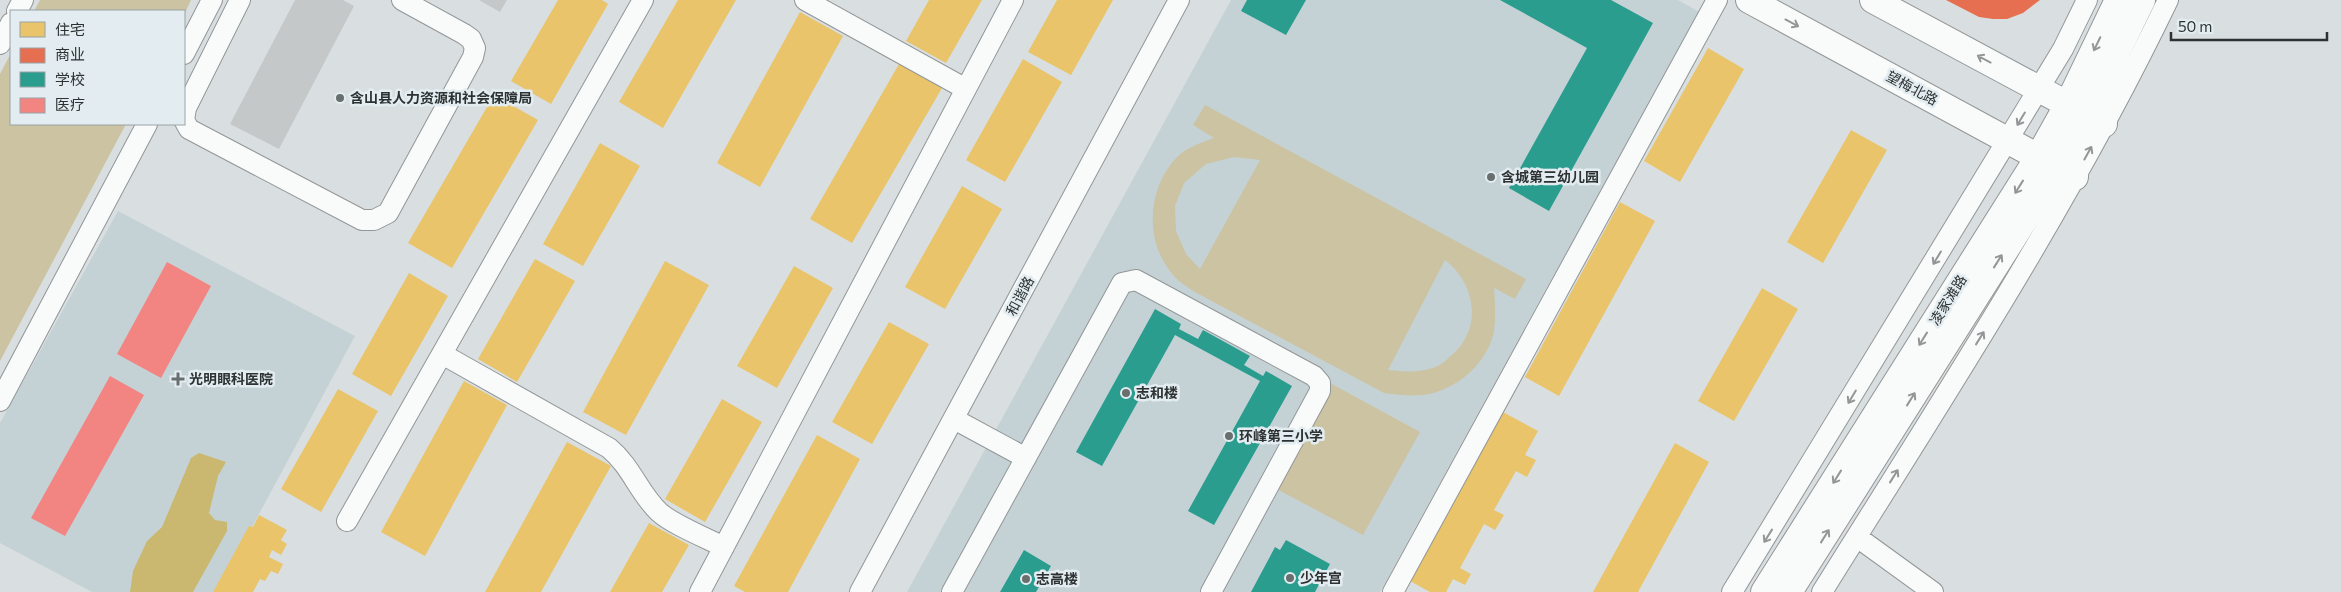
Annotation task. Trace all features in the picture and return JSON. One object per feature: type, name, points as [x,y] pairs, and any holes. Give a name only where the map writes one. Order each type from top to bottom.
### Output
[{"type":"main road","name":"望梅北路","points":[[1749,0],[2057,167]]},
{"type":"main road","points":[[1874,0],[2086,114]]},
{"type":"main road","name":"凌家滩路","points":[[2086,114],[2118,0]]},
{"type":"main road","name":"凌家滩路","points":[[1790,592],[2057,167],[2086,114],[2142,0]]},
{"type":"main road","name":"凌家滩路","points":[[1764,592],[2057,167]]},
{"type":"street","points":[[185,114],[186,108],[240,0]]},
{"type":"street","points":[[185,122],[189,129],[362,220],[374,220],[388,213],[473,57],[475,48],[471,39],[464,34],[402,0]]},
{"type":"street","points":[[347,521],[643,0]]},
{"type":"street","points":[[805,0],[966,89]]},
{"type":"street","points":[[700,592],[1013,0]]},
{"type":"street","name":"和谐路","points":[[860,592],[1179,0]]},
{"type":"street","points":[[1393,592],[1717,0]]},
{"type":"street","points":[[1732,592],[2064,49],[2087,0]]},
{"type":"street","points":[[1822,592],[2044,234],[2057,167],[2086,114],[2138,62],[2168,0]]},
{"type":"street","points":[[185,52],[210,4],[230,20]]},
{"type":"street","points":[[0,44],[10,25]]},
{"type":"street","points":[[0,401],[146,125]]},
{"type":"street","points":[[952,592],[1122,283],[1130,280],[1136,280],[1314,376],[1320,383],[1320,391],[1211,592]]},
{"type":"street","points":[[442,354],[609,448],[630,470],[644,494],[661,514],[724,547]]},
{"type":"street","points":[[954,419],[1026,458]]},
{"type":"street","points":[[1857,536],[1934,592]]},
{"type":"shaded area","points":[[40,0],[191,0],[185,13],[185,10],[35,10]]},
{"type":"shaded area","name":"环峰第三小学","points":[[1231,0],[1678,0],[1705,15],[1551,280],[1380,592],[907,592]]},
{"type":"shaded area","points":[[10,55],[10,125],[125,125],[0,361],[0,74]]},
{"type":"shaded area","points":[[1205,105],[1526,279],[1515,299],[1494,288],[1494,331],[1491,343],[1478,364],[1469,374],[1447,388],[1435,392],[1423,395],[1384,393],[1193,291],[1180,281],[1167,267],[1159,252],[1154,236],[1154,202],[1166,170],[1177,157],[1194,146],[1214,138],[1193,125]],"holes":[[[1234,157],[1260,160],[1200,269],[1186,254],[1176,231],[1175,206],[1184,183],[1206,164]],[[1445,260],[1455,270],[1469,293],[1472,306],[1469,331],[1453,354],[1438,366],[1426,370],[1388,370]]]},
{"type":"shaded area","name":"光明眼科医院","points":[[118,211],[355,336],[217,592],[92,592],[0,543],[0,423]]},
{"type":"shaded area","points":[[1330,383],[1420,432],[1363,535],[1273,487]]},
{"type":"shaded area","points":[[199,453],[226,462],[218,476],[209,513],[215,520],[227,522],[227,531],[193,592],[130,592],[133,571],[147,541],[162,527],[191,458]]},
{"type":"building: 住宅","points":[[558,0],[602,0],[608,4],[551,104],[511,81]]},
{"type":"building: 住宅","points":[[678,0],[736,0],[663,128],[619,102]]},
{"type":"building: 住宅","points":[[929,0],[982,0],[946,63],[906,41]]},
{"type":"building: 住宅","points":[[1057,0],[1113,0],[1071,75],[1028,52]]},
{"type":"building: 住宅","points":[[800,12],[843,36],[760,187],[717,163]]},
{"type":"building: 住宅","points":[[1708,48],[1744,69],[1680,182],[1644,161]]},
{"type":"building: 住宅","points":[[1023,59],[1062,82],[1005,182],[966,160]]},
{"type":"building: 住宅","points":[[899,64],[942,88],[852,243],[810,219]]},
{"type":"building: 住宅","points":[[494,95],[538,120],[452,268],[408,243]]},
{"type":"building: 住宅","points":[[1851,130],[1887,150],[1823,263],[1787,242]]},
{"type":"building: 住宅","points":[[600,143],[640,166],[583,266],[543,244]]},
{"type":"building: 住宅","points":[[962,186],[1002,209],[945,309],[905,287]]},
{"type":"building: 住宅","points":[[1620,202],[1655,221],[1559,396],[1525,377]]},
{"type":"building: 住宅","points":[[535,259],[575,281],[517,382],[478,359]]},
{"type":"building: 住宅","points":[[665,261],[709,285],[626,435],[583,412]]},
{"type":"building: 住宅","points":[[794,266],[833,288],[777,388],[737,366]]},
{"type":"building: 住宅","points":[[409,273],[448,296],[391,396],[352,374]]},
{"type":"building: 住宅","points":[[1762,288],[1798,309],[1734,421],[1698,401]]},
{"type":"building: 住宅","points":[[889,322],[929,344],[872,444],[832,422]]},
{"type":"building: 住宅","points":[[464,381],[507,405],[425,556],[381,532]]},
{"type":"building: 住宅","points":[[338,389],[378,411],[321,512],[281,489]]},
{"type":"building: 住宅","points":[[722,399],[762,422],[705,522],[665,499]]},
{"type":"building: 住宅","points":[[1503,412],[1538,431],[1525,455],[1536,460],[1527,477],[1516,471],[1494,510],[1504,515],[1495,530],[1484,524],[1460,568],[1471,574],[1465,585],[1453,579],[1446,592],[1430,592],[1410,581]]},
{"type":"building: 住宅","points":[[817,435],[860,459],[788,592],[745,592],[734,586]]},
{"type":"building: 住宅","points":[[567,442],[611,466],[541,592],[485,592]]},
{"type":"building: 住宅","points":[[1675,443],[1709,462],[1638,592],[1593,592]]},
{"type":"building: 住宅","points":[[259,515],[287,530],[281,540],[287,544],[281,555],[272,550],[269,557],[283,564],[278,574],[271,571],[265,581],[260,579],[253,592],[213,592],[249,526],[253,527]]},
{"type":"building: 住宅","points":[[649,523],[689,545],[662,592],[610,592]]},
{"type":"building: 商业","points":[[1946,0],[2040,0],[2023,13],[2007,19],[1993,19],[1979,17]]},
{"type":"building: 学校","points":[[1247,0],[1306,0],[1286,35],[1241,11]]},
{"type":"building: 学校","points":[[1500,0],[1611,0],[1653,23],[1549,211],[1509,188],[1587,48]]},
{"type":"building: 学校","points":[[1155,309],[1181,324],[1179,329],[1198,339],[1203,330],[1250,356],[1244,365],[1263,376],[1266,371],[1292,386],[1214,525],[1188,511],[1260,381],[1175,335],[1102,466],[1076,452]]},
{"type":"building: 学校","name":"少年宫","points":[[1286,540],[1330,564],[1315,592],[1251,592],[1275,547],[1280,550]]},
{"type":"building: 学校","name":"志高楼","points":[[1024,550],[1051,566],[1036,592],[1000,592]]},
{"type":"building: 医疗","points":[[167,262],[211,286],[161,378],[117,354]]},
{"type":"building: 医疗","points":[[110,376],[144,395],[65,536],[31,518]]},
{"type":"building: 其他","points":[[295,0],[343,0],[354,6],[279,149],[230,124]]},
{"type":"building: 其他","points":[[479,0],[507,0],[500,12]]},
{"type":"place","name":"含山县人力资源和社会保障局","points":[[340,98]]},
{"type":"place","name":"含城第三幼儿园","points":[[1491,177]]},
{"type":"place","name":"光明眼科医院","points":[[178,379]]},
{"type":"place","name":"志和楼","points":[[1126,393]]},
{"type":"place","name":"环峰第三小学","points":[[1229,436]]},
{"type":"place","name":"少年宫","points":[[1290,578]]},
{"type":"place","name":"志高楼","points":[[1026,579]]}]
